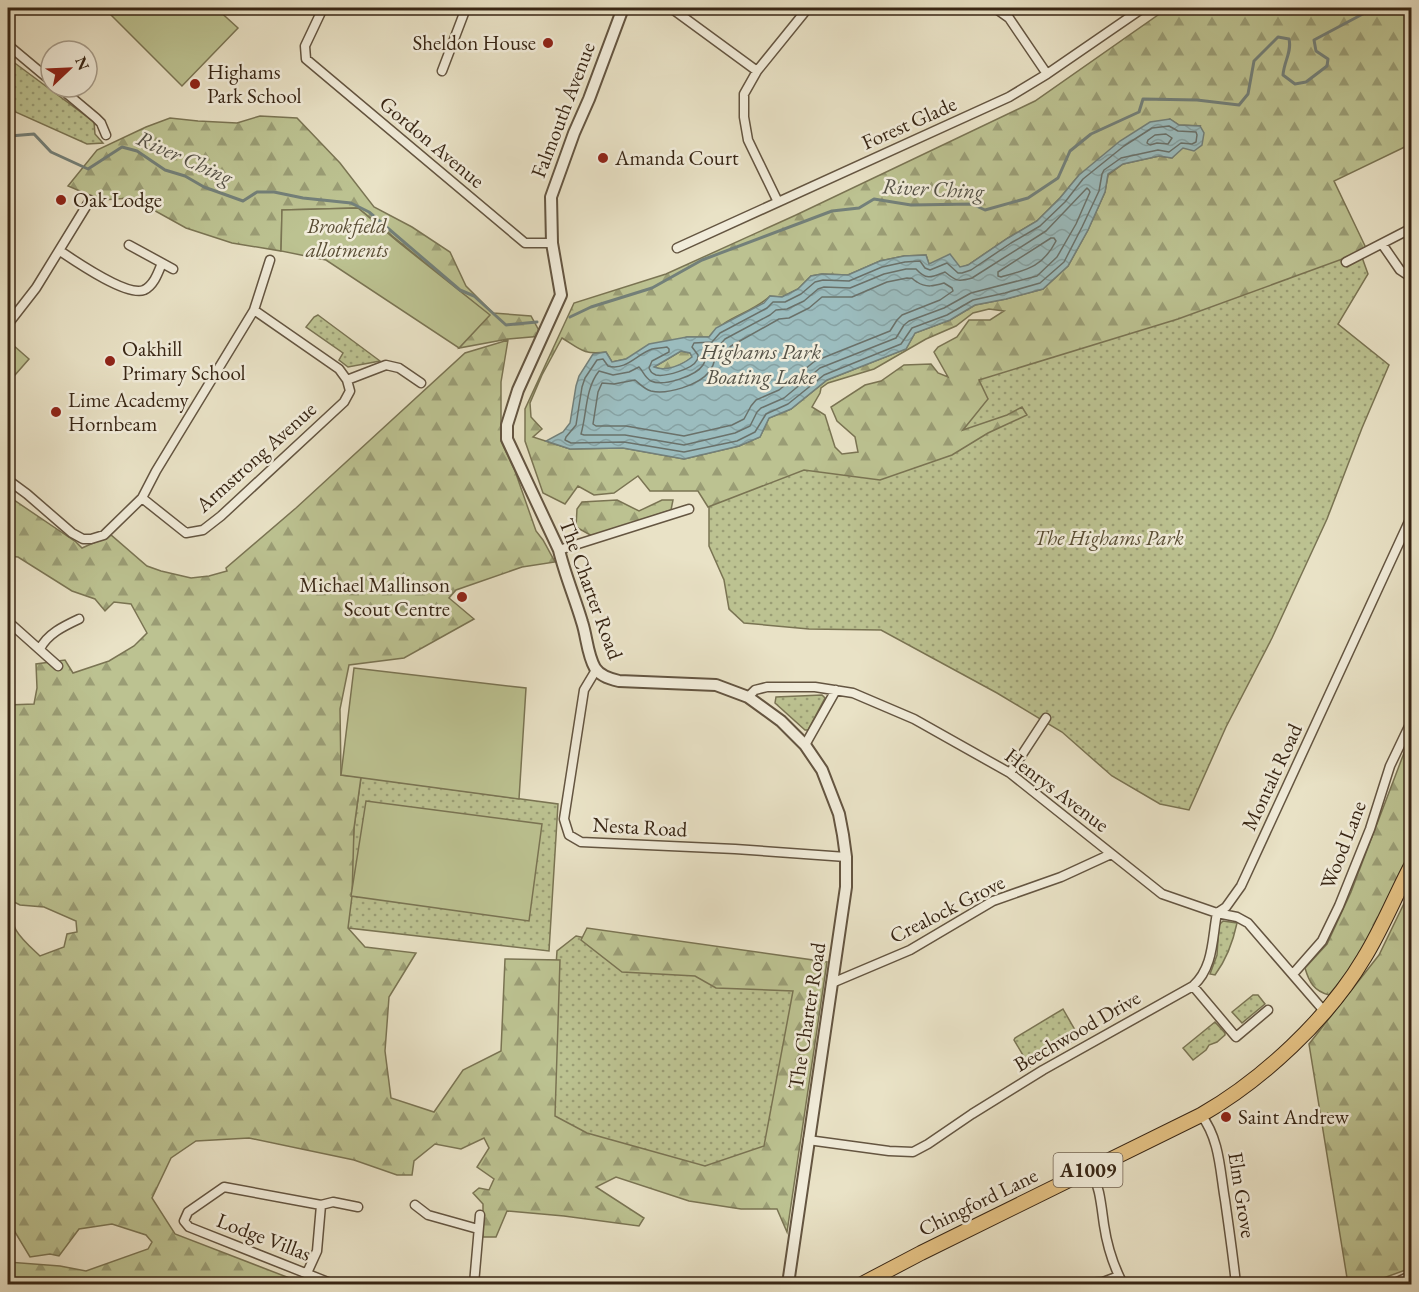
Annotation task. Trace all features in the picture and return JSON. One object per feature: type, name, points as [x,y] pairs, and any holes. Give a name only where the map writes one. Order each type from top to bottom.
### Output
[{"type":"main road","name":"Chingford Lane","points":[[862,1284],[1201,1115],[1244,1086],[1309,1029],[1347,984],[1365,957],[1412,864]]},
{"type":"street","name":"Gordon Avenue","points":[[323,8],[305,46],[306,59],[525,243],[552,243]]},
{"type":"street","points":[[442,71],[466,8]]},
{"type":"street","name":"Falmouth Avenue","points":[[559,299],[561,295],[552,243],[551,197],[623,8]]},
{"type":"street","points":[[671,8],[758,71]]},
{"type":"street","points":[[778,202],[748,140],[744,94],[758,71],[808,8]]},
{"type":"street","points":[[995,8],[1010,18],[1047,74]]},
{"type":"street","name":"Forest Glade","points":[[677,248],[1009,97],[1047,74],[1143,8]]},
{"type":"street","points":[[8,45],[39,71]]},
{"type":"street","points":[[73,99],[101,123],[106,135]]},
{"type":"street","points":[[8,324],[36,288],[90,200]]},
{"type":"street","points":[[1346,262],[1412,228]]},
{"type":"street","points":[[1382,244],[1400,270],[1412,278]]},
{"type":"street","points":[[129,245],[173,269]]},
{"type":"street","points":[[60,251],[92,272],[138,291],[145,289],[153,282],[162,263]]},
{"type":"street","points":[[8,480],[72,533],[83,539],[104,535],[142,498],[254,310],[270,260]]},
{"type":"street","name":"The Charter Road","points":[[559,299],[518,390],[507,425],[507,439],[559,550],[596,670],[609,679],[619,681],[716,685],[748,697],[781,721],[805,745],[822,770],[839,814],[846,857],[846,887],[788,1284]]},
{"type":"street","points":[[254,310],[339,369],[347,380],[386,365],[399,368],[421,383]]},
{"type":"street","name":"Armstrong Avenue","points":[[142,498],[186,533],[203,530],[344,402],[350,391],[347,380]]},
{"type":"street","points":[[559,550],[689,509]]},
{"type":"street","name":"Montalt Road","points":[[1217,913],[1226,907],[1241,886],[1412,515]]},
{"type":"street","points":[[40,649],[44,641],[79,619]]},
{"type":"street","points":[[8,627],[12,625],[58,666]]},
{"type":"street","name":"Nesta Road","points":[[596,670],[584,690],[564,819],[568,835],[581,842],[846,857]]},
{"type":"street","name":"Henrys Avenue","points":[[748,697],[755,690],[767,687],[815,687],[853,693],[914,719],[1010,773],[1162,894],[1217,913]]},
{"type":"street","points":[[805,745],[836,690]]},
{"type":"street","points":[[1010,773],[1046,718]]},
{"type":"street","name":"Wood Lane","points":[[1293,974],[1322,941],[1339,906],[1370,829],[1390,766],[1412,720]]},
{"type":"street","name":"Crealock Grove","points":[[832,983],[910,950],[993,901],[1061,877],[1111,854]]},
{"type":"street","points":[[1217,913],[1237,917],[1248,923],[1324,1011]]},
{"type":"street","name":"Beechwood Drive","points":[[808,1140],[913,1152],[928,1144],[1043,1070],[1193,986],[1201,978],[1210,957],[1217,913]]},
{"type":"street","points":[[1193,986],[1236,1037],[1268,1010]]},
{"type":"street","name":"Elm Grove","points":[[1201,1115],[1218,1153],[1236,1284]]},
{"type":"street","points":[[1069,1284],[1121,1280],[1104,1226],[1101,1195],[1091,1169]]},
{"type":"street","name":"Lodge Villas","points":[[321,1205],[224,1187],[188,1212],[184,1221],[189,1227],[333,1284]]},
{"type":"street","points":[[307,1273],[317,1251],[321,1205],[333,1202],[358,1207]]},
{"type":"street","points":[[415,1205],[428,1215],[478,1229]]},
{"type":"street","points":[[474,1284],[480,1215]]},
{"type":"street","points":[[1393,1284],[1412,1275]]},
{"type":"green space","points":[[216,8],[238,28],[182,86],[105,9]]},
{"type":"green space","points":[[1168,8],[1411,8],[1411,144],[1334,181],[1367,250],[1178,319],[979,380],[988,399],[963,430],[1007,415],[1022,407],[1027,415],[988,433],[952,455],[880,480],[804,470],[708,507],[698,491],[650,491],[638,476],[614,493],[594,495],[578,486],[565,504],[543,493],[525,441],[525,409],[574,303],[666,274],[1035,101]],"holes":[[[1170,119],[1179,125],[1200,126],[1172,158],[1159,156],[1123,164],[1108,175],[1105,192],[1068,266],[1043,289],[975,305],[950,320],[915,333],[906,349],[827,380],[791,409],[769,418],[760,437],[739,446],[684,459],[623,448],[570,449],[533,437],[542,429],[531,417],[530,403],[562,338],[587,352],[606,352],[612,362],[687,337],[709,337],[722,325],[770,296],[782,297],[798,289],[811,276],[848,275],[880,261],[904,256],[926,255],[929,264],[960,268],[1037,221],[1079,175]],[[989,309],[1004,311],[990,320],[969,320],[957,337],[938,347],[934,352],[948,377],[938,373],[931,364],[904,365],[881,381],[865,385],[831,407],[837,421],[855,437],[858,452],[842,454],[835,447],[825,415],[812,407],[821,388],[828,383],[874,369],[926,339],[956,326],[973,313]]]},
{"type":"green space","points":[[8,58],[39,81],[39,99],[63,99],[94,122],[95,134],[103,143],[87,144],[11,110],[8,106]]},
{"type":"green space","points":[[260,116],[297,118],[340,163],[374,207],[412,227],[450,252],[466,286],[493,313],[531,316],[542,336],[508,339],[459,348],[489,315],[358,208],[282,210],[281,251],[232,243],[186,228],[132,198],[101,200],[68,186],[97,150],[170,118],[237,123]]},
{"type":"green space","name":"Brookfield allotments","points":[[358,208],[490,315],[459,348],[326,260],[281,251],[282,210]]},
{"type":"green space","name":"The Highams Park","points":[[1359,249],[1368,274],[1338,324],[1389,365],[1327,519],[1272,638],[1226,727],[1189,810],[1160,804],[1112,776],[1062,732],[997,693],[881,630],[809,629],[744,623],[729,609],[724,580],[709,546],[709,505],[796,470],[872,458],[971,380]]},
{"type":"green space","points":[[318,315],[380,361],[348,367],[339,360],[343,353],[306,327]]},
{"type":"green space","points":[[508,340],[501,382],[501,441],[515,471],[536,531],[555,562],[522,567],[456,590],[449,598],[474,619],[404,658],[349,665],[340,709],[341,775],[361,777],[354,828],[352,896],[348,928],[365,947],[416,953],[389,997],[385,1051],[391,1098],[434,1112],[463,1070],[501,1051],[505,959],[560,960],[555,1116],[587,1133],[705,1166],[764,1146],[793,991],[716,988],[695,976],[622,972],[581,940],[587,928],[827,962],[787,1232],[777,1209],[741,1209],[689,1201],[616,1177],[596,1187],[644,1218],[639,1226],[507,1211],[496,1237],[483,1237],[483,1204],[473,1193],[479,1188],[489,1190],[494,1179],[477,1167],[489,1148],[484,1138],[461,1149],[435,1144],[414,1161],[412,1175],[397,1175],[354,1160],[249,1138],[196,1141],[171,1158],[152,1198],[175,1234],[305,1284],[8,1284],[8,1262],[60,1266],[86,1271],[148,1249],[152,1242],[146,1235],[112,1224],[79,1229],[59,1256],[50,1254],[30,1257],[12,1227],[8,1227],[8,705],[34,704],[37,688],[36,664],[65,660],[73,673],[109,661],[134,646],[147,633],[131,604],[114,602],[105,611],[95,599],[72,591],[18,557],[8,556],[8,496],[82,548],[111,535],[147,566],[161,571],[191,578],[227,571],[226,568],[296,508],[465,353]],"holes":[[[12,901],[20,905],[44,907],[76,921],[77,932],[67,934],[64,947],[40,956],[22,938],[14,926]]]},
{"type":"green space","points":[[13,345],[29,359],[8,383],[8,351]]},
{"type":"green space","points":[[681,351],[690,353],[693,357],[669,369],[654,367]]},
{"type":"green space","points":[[617,500],[639,511],[662,500],[673,500],[671,510],[592,536],[576,527],[577,509],[582,502]]},
{"type":"green space","points":[[354,668],[526,688],[519,799],[341,775]]},
{"type":"green space","points":[[822,695],[825,698],[808,730],[805,730],[775,703],[776,697]]},
{"type":"green space","points":[[1411,737],[1411,851],[1361,955],[1329,995],[1319,991],[1313,985],[1305,968],[1327,944],[1351,892]]},
{"type":"green space","points":[[361,777],[558,804],[549,951],[348,928],[354,828]]},
{"type":"green space","points":[[366,801],[542,824],[529,921],[351,896]]},
{"type":"green space","points":[[1411,889],[1411,1268],[1367,1284],[1348,1284],[1309,1044],[1379,955]]},
{"type":"green space","points":[[1223,921],[1237,923],[1229,951],[1215,975],[1210,974],[1217,955],[1219,925]]},
{"type":"green space","points":[[576,936],[797,982],[769,1174],[621,1157],[546,1118],[557,951]]},
{"type":"green space","points":[[1253,995],[1258,995],[1265,1004],[1242,1023],[1232,1012]]},
{"type":"green space","points":[[1063,1009],[1079,1037],[1030,1067],[1014,1040],[1015,1038]]},
{"type":"green space","points":[[1215,1022],[1225,1035],[1209,1045],[1193,1060],[1183,1048]]},
{"type":"water","name":"Highams Park Boating Lake","points":[[1170,119],[1179,125],[1200,126],[1204,133],[1202,145],[1194,151],[1183,148],[1172,158],[1159,156],[1123,164],[1108,174],[1105,192],[1068,266],[1043,289],[975,305],[950,320],[915,333],[906,349],[827,380],[791,409],[769,418],[760,437],[739,446],[684,459],[623,448],[570,449],[546,441],[563,432],[570,423],[579,376],[593,354],[606,352],[612,362],[626,359],[649,344],[687,337],[709,337],[716,328],[764,303],[770,296],[782,297],[798,289],[811,276],[848,275],[880,261],[904,256],[926,255],[929,264],[950,254],[960,267],[968,265],[1037,221],[1079,175],[1120,141],[1150,122]],"holes":[[[681,351],[690,353],[692,357],[679,365],[664,369],[654,367]]]},
{"type":"waterway","name":"River Ching","points":[[570,317],[591,307],[652,288],[702,260],[832,211],[859,208],[874,199],[911,205],[972,204],[985,210],[1028,198],[1058,178],[1070,151],[1091,134],[1139,112],[1143,99],[1197,100],[1239,105],[1248,94],[1254,61],[1278,37],[1289,39],[1290,44],[1283,75],[1295,84],[1306,82],[1327,66],[1328,59],[1316,51],[1314,40],[1374,8]]},
{"type":"waterway","name":"River Ching","points":[[8,135],[34,134],[51,152],[88,169],[122,147],[137,151],[165,170],[185,176],[204,187],[243,201],[257,192],[274,192],[303,198],[351,203],[369,212],[460,290],[474,296],[506,325],[537,322]]},
{"type":"place","name":"Sheldon House","points":[[548,43]]},
{"type":"place","name":"Highams Park School","points":[[195,84]]},
{"type":"place","name":"Amanda Court","points":[[603,158]]},
{"type":"place","name":"Oak Lodge","points":[[61,200]]},
{"type":"place","name":"Oakhill Primary School","points":[[110,361]]},
{"type":"place","name":"Lime Academy Hornbeam","points":[[56,412]]},
{"type":"place","name":"Michael Mallinson Scout Centre","points":[[462,597]]},
{"type":"place","name":"Saint Andrew","points":[[1226,1117]]}]
